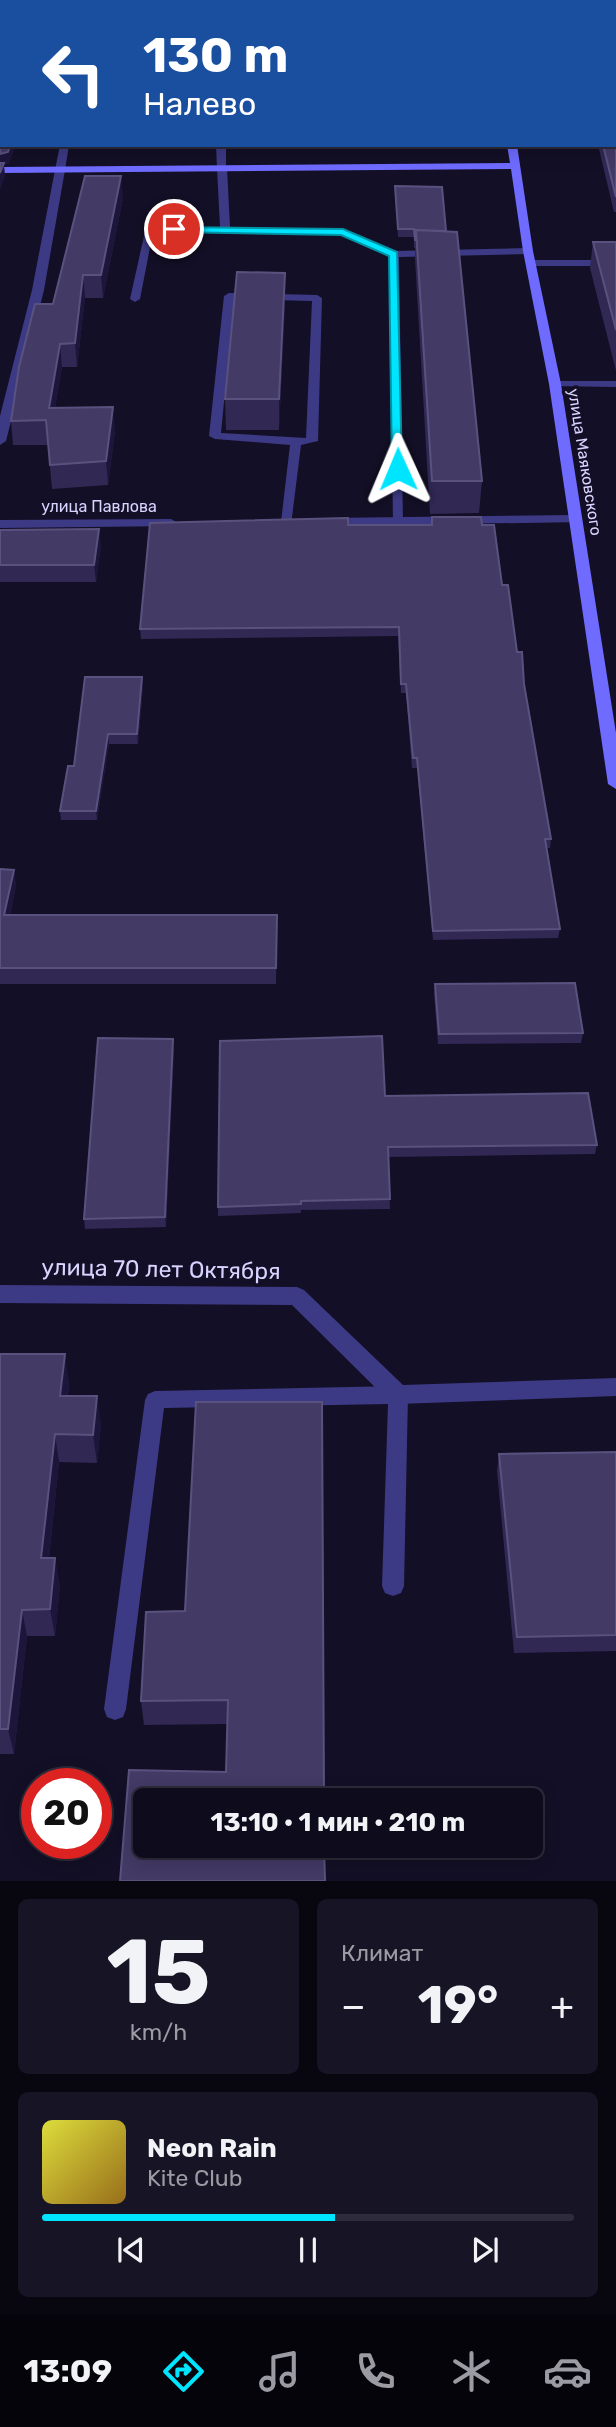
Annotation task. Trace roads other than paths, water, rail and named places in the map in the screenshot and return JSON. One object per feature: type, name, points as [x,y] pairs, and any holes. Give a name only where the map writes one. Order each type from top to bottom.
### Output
[{"type":"street","points":[[221,147],[222,168]]},
{"type":"street","name":"улица Маяковского","points":[[512,147],[555,384],[616,784]]},
{"type":"street","points":[[0,170],[515,166]]},
{"type":"street","points":[[0,441],[38,290],[60,170]]},
{"type":"street","points":[[293,522],[576,519]]},
{"type":"street","name":"улица Павлова","points":[[0,524],[191,522]]},
{"type":"street","name":"улица 70 лет Октября","points":[[0,1293],[297,1296],[398,1395]]},
{"type":"street","points":[[398,1395],[616,1387]]},
{"type":"lane","points":[[60,170],[65,147]]},
{"type":"lane","points":[[222,168],[225,229]]},
{"type":"lane","points":[[135,299],[149,229],[343,232],[394,254],[530,257],[616,263]]},
{"type":"lane","points":[[394,254],[400,522]]},
{"type":"lane","points":[[229,296],[317,298],[313,441],[296,442],[215,436],[229,296]]},
{"type":"lane","points":[[555,384],[616,383]]},
{"type":"lane","points":[[293,522],[296,442]]},
{"type":"lane","points":[[115,1709],[155,1400],[398,1395],[393,1586]]}]
